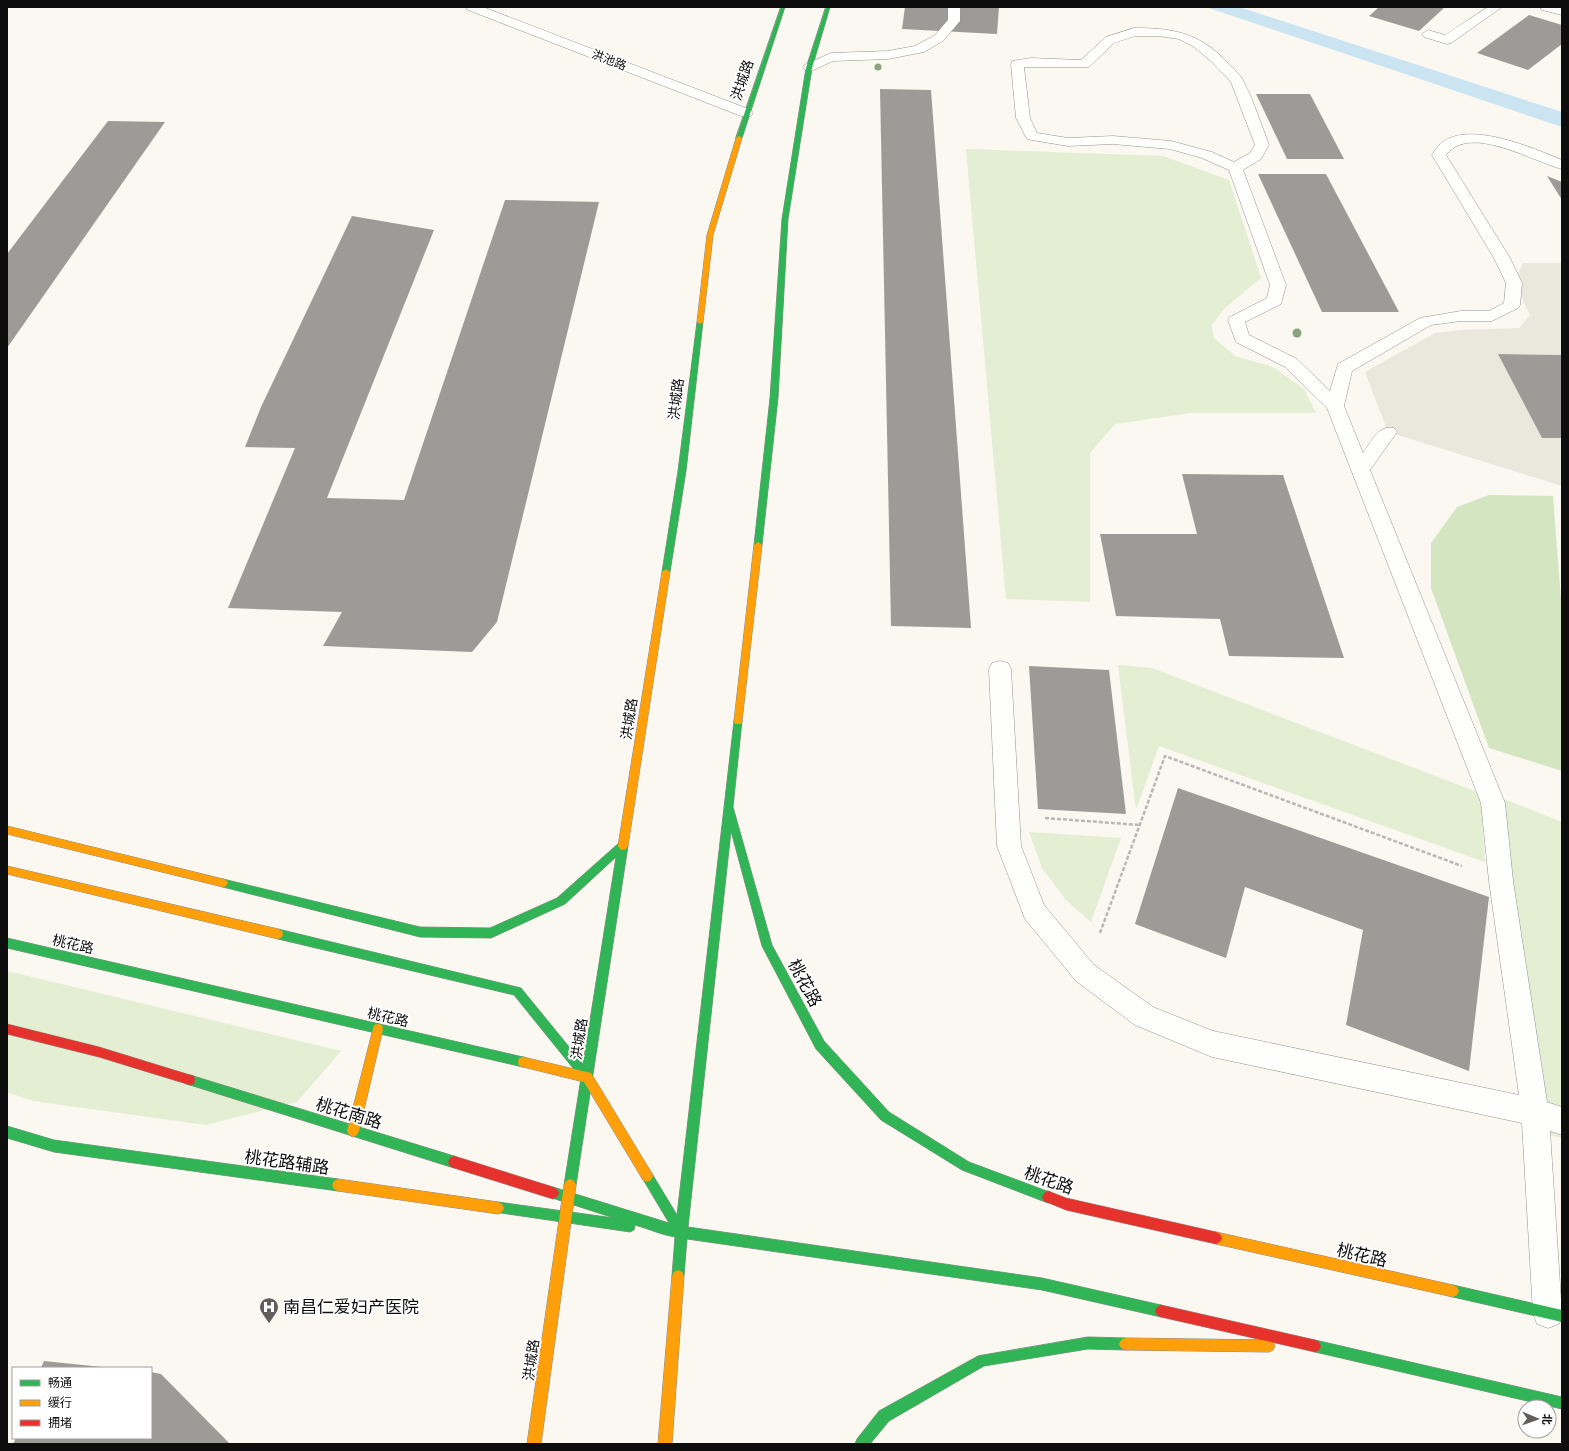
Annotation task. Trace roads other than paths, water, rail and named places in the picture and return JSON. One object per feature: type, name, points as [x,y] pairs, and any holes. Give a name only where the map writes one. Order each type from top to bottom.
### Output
[{"type":"main road","name":"洪城路","points":[[534,1444],[565,1217],[682,471],[710,235],[746,113],[783,7]]},
{"type":"main road","points":[[665,1444],[680,1233],[774,398],[785,219],[810,68],[828,7]]},
{"type":"main road","name":"桃花路","points":[[728,805],[767,946],[820,1045],[885,1116],[966,1166],[1066,1204],[1555,1315]]},
{"type":"main road","points":[[7,830],[420,932],[491,933],[561,901],[623,845]]},
{"type":"main road","points":[[7,870],[517,991],[587,1077],[680,1233]]},
{"type":"main road","name":"桃花路","points":[[7,943],[587,1077]]},
{"type":"main road","name":"桃花南路","points":[[7,1029],[99,1052],[680,1233]]},
{"type":"main road","points":[[353,1131],[378,1029]]},
{"type":"main road","name":"桃花路辅路","points":[[7,1132],[54,1146],[565,1217]]},
{"type":"main road","points":[[565,1217],[1042,1284],[1562,1404]]},
{"type":"main road","points":[[862,1444],[884,1416],[982,1360],[1088,1344],[1312,1346]]},
{"type":"street","name":"洪池路","points":[[472,7],[746,113]]},
{"type":"street","points":[[810,68],[831,57],[888,55],[919,49],[939,38],[954,21],[954,7]]},
{"type":"street","points":[[1428,34],[1447,40],[1496,7]]},
{"type":"street","points":[[1546,7],[1562,11]]},
{"type":"street","points":[[1235,168],[1256,156],[1262,145],[1252,118],[1237,81],[1217,59],[1198,44],[1182,36],[1158,32],[1134,32],[1110,40],[1084,64],[1032,62],[1017,64],[1023,118],[1032,136],[1068,142],[1113,140],[1171,145],[1207,155],[1235,168],[1278,285],[1275,301],[1236,320],[1242,338],[1291,363],[1335,406],[1493,802],[1502,880],[1535,1112],[1555,1315]]},
{"type":"street","points":[[1335,406],[1344,368],[1392,342],[1426,321],[1461,316],[1492,316],[1512,305],[1514,283],[1502,258],[1439,155],[1449,144],[1467,140],[1497,142],[1562,165]]},
{"type":"street","points":[[1360,470],[1388,432]]},
{"type":"street","points":[[1000,669],[1009,846],[1034,911],[1085,974],[1144,1016],[1212,1044],[1535,1112],[1562,1120]]},
{"type":"water","points":[[1206,7],[1239,7],[1562,112],[1562,127]]},
{"type":"place","name":"南昌仁爱妇产医院","points":[[269,1324]]}]
